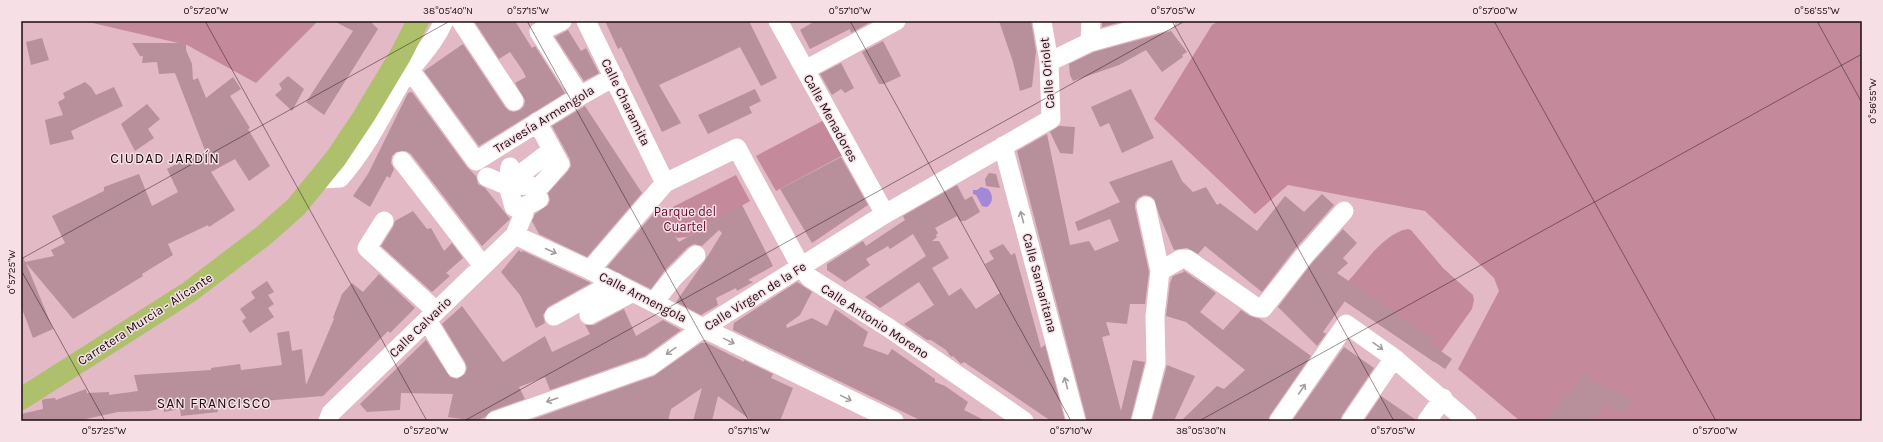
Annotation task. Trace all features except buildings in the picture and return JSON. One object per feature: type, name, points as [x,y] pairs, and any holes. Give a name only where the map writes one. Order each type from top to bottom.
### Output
[{"type":"highway","name":"Carretera Murcia - Alicante","points":[[21,399],[189,292],[263,236],[296,207],[336,158],[360,122],[405,64],[418,21]]},
{"type":"street","points":[[405,64],[431,44],[444,21]]},
{"type":"street","points":[[562,21],[539,32],[580,96]]},
{"type":"street","name":"Calle Charamita","points":[[586,21],[665,183]]},
{"type":"street","name":"Calle Menadores","points":[[778,21],[885,214]]},
{"type":"street","points":[[805,70],[896,21]]},
{"type":"street","name":"Calle Oriolet","points":[[1004,146],[1051,119],[1049,62],[1042,21]]},
{"type":"street","points":[[1090,42],[1091,21]]},
{"type":"street","points":[[1049,62],[1090,42],[1134,25],[1166,21]]},
{"type":"street","points":[[463,24],[514,101]]},
{"type":"street","name":"Travesía Armengola","points":[[405,64],[476,161],[537,122],[614,77]]},
{"type":"street","points":[[524,173],[537,122]]},
{"type":"street","name":"Calle Virgen de la Fe","points":[[495,421],[650,366],[703,328],[885,214],[1004,146]]},
{"type":"street","name":"Calle Samaritana","points":[[1004,146],[1076,421]]},
{"type":"street","name":"Calle Antonio Moreno","points":[[665,183],[736,148],[801,268],[810,278],[889,328],[1024,421]]},
{"type":"street","points":[[402,161],[483,266]]},
{"type":"street","points":[[487,177],[524,173],[560,164],[535,192],[539,199],[524,208],[524,213],[515,235]]},
{"type":"street","points":[[590,270],[665,183]]},
{"type":"street","points":[[1141,421],[1156,362],[1155,316],[1160,271],[1146,206]]},
{"type":"street","points":[[1160,271],[1181,259],[1187,259],[1256,307],[1263,308],[1304,256],[1344,211]]},
{"type":"street","points":[[384,221],[368,248],[431,316],[456,368]]},
{"type":"street","name":"Calle Calvario","points":[[328,421],[331,413],[515,235]]},
{"type":"street","name":"Calle Armengola","points":[[515,235],[615,282],[703,328],[894,421]]},
{"type":"street","points":[[654,302],[673,278],[696,256]]},
{"type":"street","points":[[554,316],[615,282]]},
{"type":"street","points":[[589,315],[633,292]]},
{"type":"street","points":[[1279,421],[1346,324],[1394,358],[1443,398],[1467,421]]},
{"type":"street","points":[[1351,421],[1394,358]]},
{"type":"street","points":[[1427,421],[1443,398]]},
{"type":"green space","points":[[84,21],[318,21],[256,83],[187,45]]},
{"type":"green space","points":[[1219,21],[1862,21],[1862,421],[1520,421],[1458,369],[1499,291],[1494,278],[1425,211],[1288,185],[1255,214],[1154,119],[1212,25]]},
{"type":"green space","points":[[828,118],[847,153],[776,191],[756,156]]},
{"type":"green space","name":"Parque del Cuartel","points":[[736,175],[750,201],[687,237],[677,238],[675,236],[673,238],[657,215]]},
{"type":"green space","points":[[1408,229],[1411,230],[1443,268],[1473,295],[1474,300],[1472,309],[1434,362],[1334,294],[1347,283],[1383,242],[1391,236]]},
{"type":"shaded area","points":[[981,187],[988,189],[992,196],[991,203],[987,207],[982,206],[976,195],[973,194],[973,190],[977,190]]},
{"type":"district","name":"CIUDAD JARDÍN","points":[[165,158]]},
{"type":"district","name":"SAN FRANCISCO","points":[[214,403]]}]
